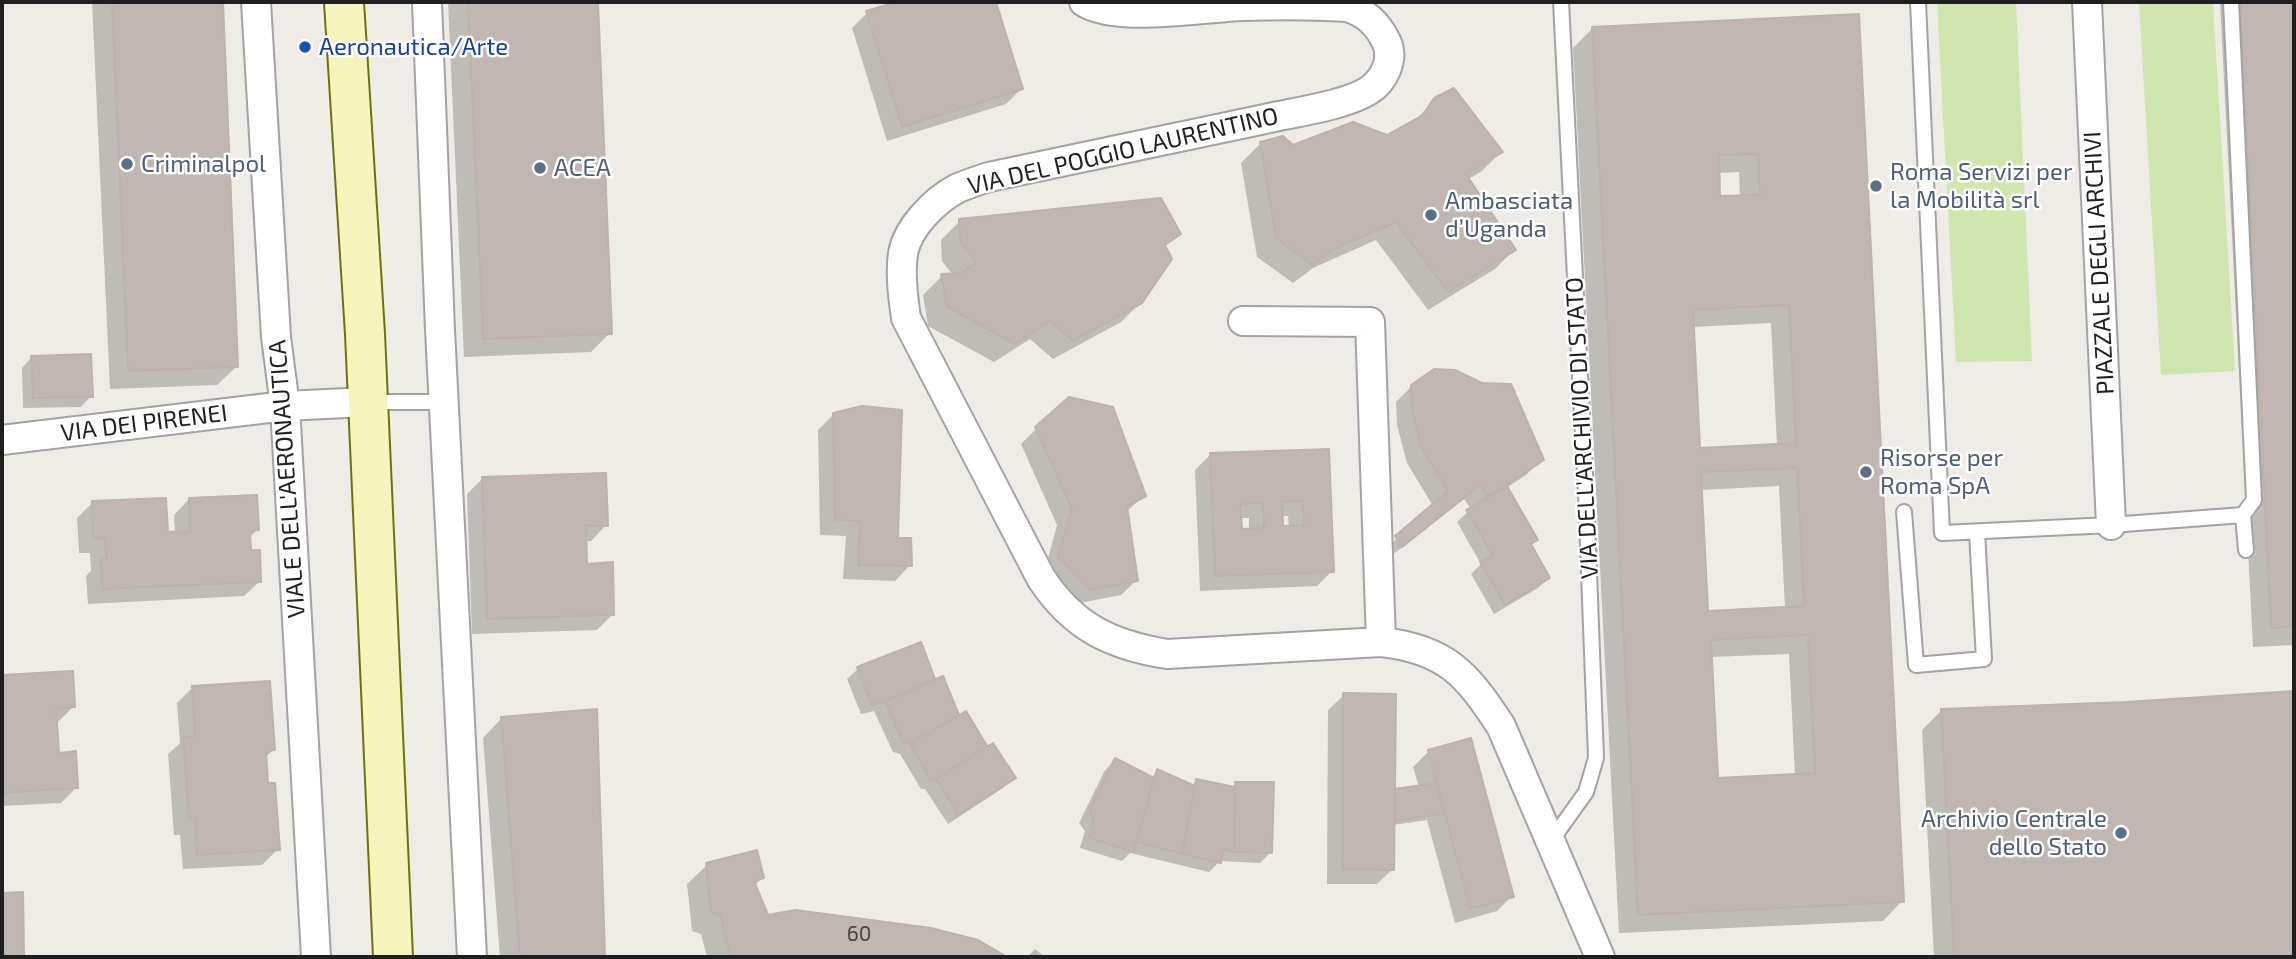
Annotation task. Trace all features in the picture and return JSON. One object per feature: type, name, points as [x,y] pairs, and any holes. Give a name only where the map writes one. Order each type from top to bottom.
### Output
[{"type":"street","name":"VIALE DELL'AERONAUTICA","points":[[256,2],[276,337],[285,406],[316,957]]},
{"type":"street","points":[[344,2],[367,402],[393,957]]},
{"type":"street","points":[[427,2],[443,402],[472,957]]},
{"type":"street","name":"VIA DEL POGGIO LAURENTINO","points":[[1084,2],[1095,8],[1118,13],[1245,6],[1347,7],[1360,11],[1373,20],[1388,44],[1389,60],[1378,83],[1349,99],[989,177],[957,189],[935,205],[916,225],[904,250],[901,282],[906,318],[1041,578],[1051,594],[1082,622],[1099,634],[1136,649],[1167,654],[1381,642],[1436,655],[1467,678],[1501,726],[1600,957]]},
{"type":"street","name":"PIAZZALE DEGLI ARCHIVI","points":[[2087,2],[2111,525]]},
{"type":"street","points":[[1243,321],[1370,322],[1381,642]]},
{"type":"street","name":"VIA DEI PIRENEI","points":[[2,440],[285,406],[367,402]]},
{"type":"lane","name":"VIA DELL'ARCHIVIO DI STATO","points":[[1551,841],[1586,792],[1596,758],[1586,493],[1561,2]]},
{"type":"lane","points":[[1917,2],[1942,533],[2111,525],[2243,515]]},
{"type":"lane","points":[[2231,2],[2254,500],[2243,515],[2246,550]]},
{"type":"lane","points":[[367,402],[443,402]]},
{"type":"lane","points":[[1904,512],[1916,665],[1984,659],[1977,532]]},
{"type":"green space","points":[[1937,2],[2016,2],[2032,361],[1956,362]]},
{"type":"green space","points":[[2139,2],[2213,2],[2235,371],[2161,375]]},
{"type":"building","points":[[112,2],[223,2],[238,367],[128,371]]},
{"type":"building","name":"ACEA","points":[[468,2],[598,2],[612,334],[483,339]]},
{"type":"building","points":[[897,2],[996,2],[1023,89],[902,127],[866,11]]},
{"type":"building","points":[[2240,2],[2294,2],[2294,627],[2271,628]]},
{"type":"building","points":[[1859,14],[1904,902],[1638,915],[1592,27]],"holes":[[[1758,154],[1760,195],[1720,196],[1719,155]],[[1789,305],[1796,443],[1700,448],[1693,310]],[[1797,468],[1804,606],[1708,611],[1701,472]],[[1808,635],[1815,773],[1718,778],[1711,640]]]},
{"type":"building","points":[[1454,88],[1503,152],[1466,174],[1516,250],[1448,292],[1396,222],[1334,249],[1313,265],[1276,238],[1260,142],[1283,136],[1293,145],[1353,122],[1387,135],[1423,115],[1434,98]]},
{"type":"building","points":[[1161,198],[1181,234],[1165,245],[1172,259],[1142,303],[1073,341],[1050,321],[1015,344],[947,307],[941,274],[961,273],[976,262],[960,242],[959,219]]},
{"type":"building","points":[[91,354],[93,397],[33,398],[31,356]]},
{"type":"building","points":[[1434,369],[1455,370],[1482,383],[1511,384],[1544,460],[1488,497],[1480,485],[1402,547],[1395,536],[1448,491],[1421,447],[1412,409],[1411,385]]},
{"type":"building","points":[[1069,397],[1113,407],[1146,496],[1127,506],[1138,581],[1090,590],[1058,557],[1072,509],[1035,427]]},
{"type":"building","points":[[862,406],[902,410],[898,538],[911,538],[912,566],[858,565],[860,521],[835,520],[833,413]]},
{"type":"building","points":[[1329,449],[1334,572],[1215,576],[1210,453]],"holes":[[[1303,501],[1304,525],[1283,526],[1282,502]],[[1263,503],[1264,528],[1242,529],[1240,504]]]},
{"type":"building","points":[[606,473],[608,526],[586,526],[587,564],[613,562],[614,615],[487,619],[482,477]]},
{"type":"building","points":[[1507,486],[1538,540],[1531,544],[1550,578],[1505,605],[1480,562],[1493,555],[1466,510]]},
{"type":"building","points":[[257,495],[259,530],[250,531],[251,550],[260,550],[261,582],[102,589],[101,559],[106,559],[105,538],[93,539],[92,501],[166,498],[168,532],[190,531],[189,498]]},
{"type":"building","points":[[921,642],[935,679],[885,702],[871,705],[857,667]]},
{"type":"building","points":[[73,671],[75,707],[56,709],[59,753],[76,751],[78,788],[2,793],[2,675]]},
{"type":"building","points":[[943,676],[959,715],[910,744],[903,742],[885,702]]},
{"type":"building","points":[[270,681],[275,750],[266,751],[268,783],[275,783],[280,850],[197,855],[195,820],[189,820],[183,737],[195,736],[192,686]]},
{"type":"building","name":"Archivio Centrale dello Stato","points":[[2294,691],[2294,957],[1954,957],[1941,709],[2126,702]]},
{"type":"building","points":[[1343,693],[1396,694],[1394,870],[1342,869]]},
{"type":"building","points":[[597,709],[605,957],[520,957],[501,717]]},
{"type":"building","points":[[966,711],[987,746],[931,780],[910,744]]},
{"type":"building","points":[[1471,738],[1514,897],[1470,909],[1428,750]]},
{"type":"building","points":[[993,743],[1016,778],[958,815],[936,779]]},
{"type":"building","points":[[1115,758],[1154,778],[1134,852],[1089,838],[1094,820],[1089,811]]},
{"type":"building","points":[[1157,769],[1195,786],[1182,854],[1137,842]]},
{"type":"building","points":[[1196,779],[1235,787],[1234,852],[1223,849],[1221,863],[1182,854]]},
{"type":"building","points":[[1235,782],[1274,782],[1272,853],[1234,852]]},
{"type":"building","points":[[1436,783],[1444,814],[1395,821],[1395,789]]},
{"type":"building","points":[[757,850],[764,878],[754,881],[768,915],[795,910],[931,928],[978,940],[1007,957],[730,957],[720,915],[711,912],[706,863]]},
{"type":"building","points":[[23,892],[24,957],[2,957],[2,893]]},
{"type":"place","name":"Aeronautica/Arte","points":[[305,47]]},
{"type":"place","name":"Criminalpol","points":[[127,164]]},
{"type":"place","name":"ACEA","points":[[540,168]]},
{"type":"place","name":"Roma Servizi per la Mobilità srl","points":[[1876,186]]},
{"type":"place","name":"Ambasciata d’Uganda","points":[[1431,215]]},
{"type":"place","name":"Risorse per Roma SpA","points":[[1866,472]]},
{"type":"place","name":"Archivio Centrale dello Stato","points":[[2121,833]]}]
